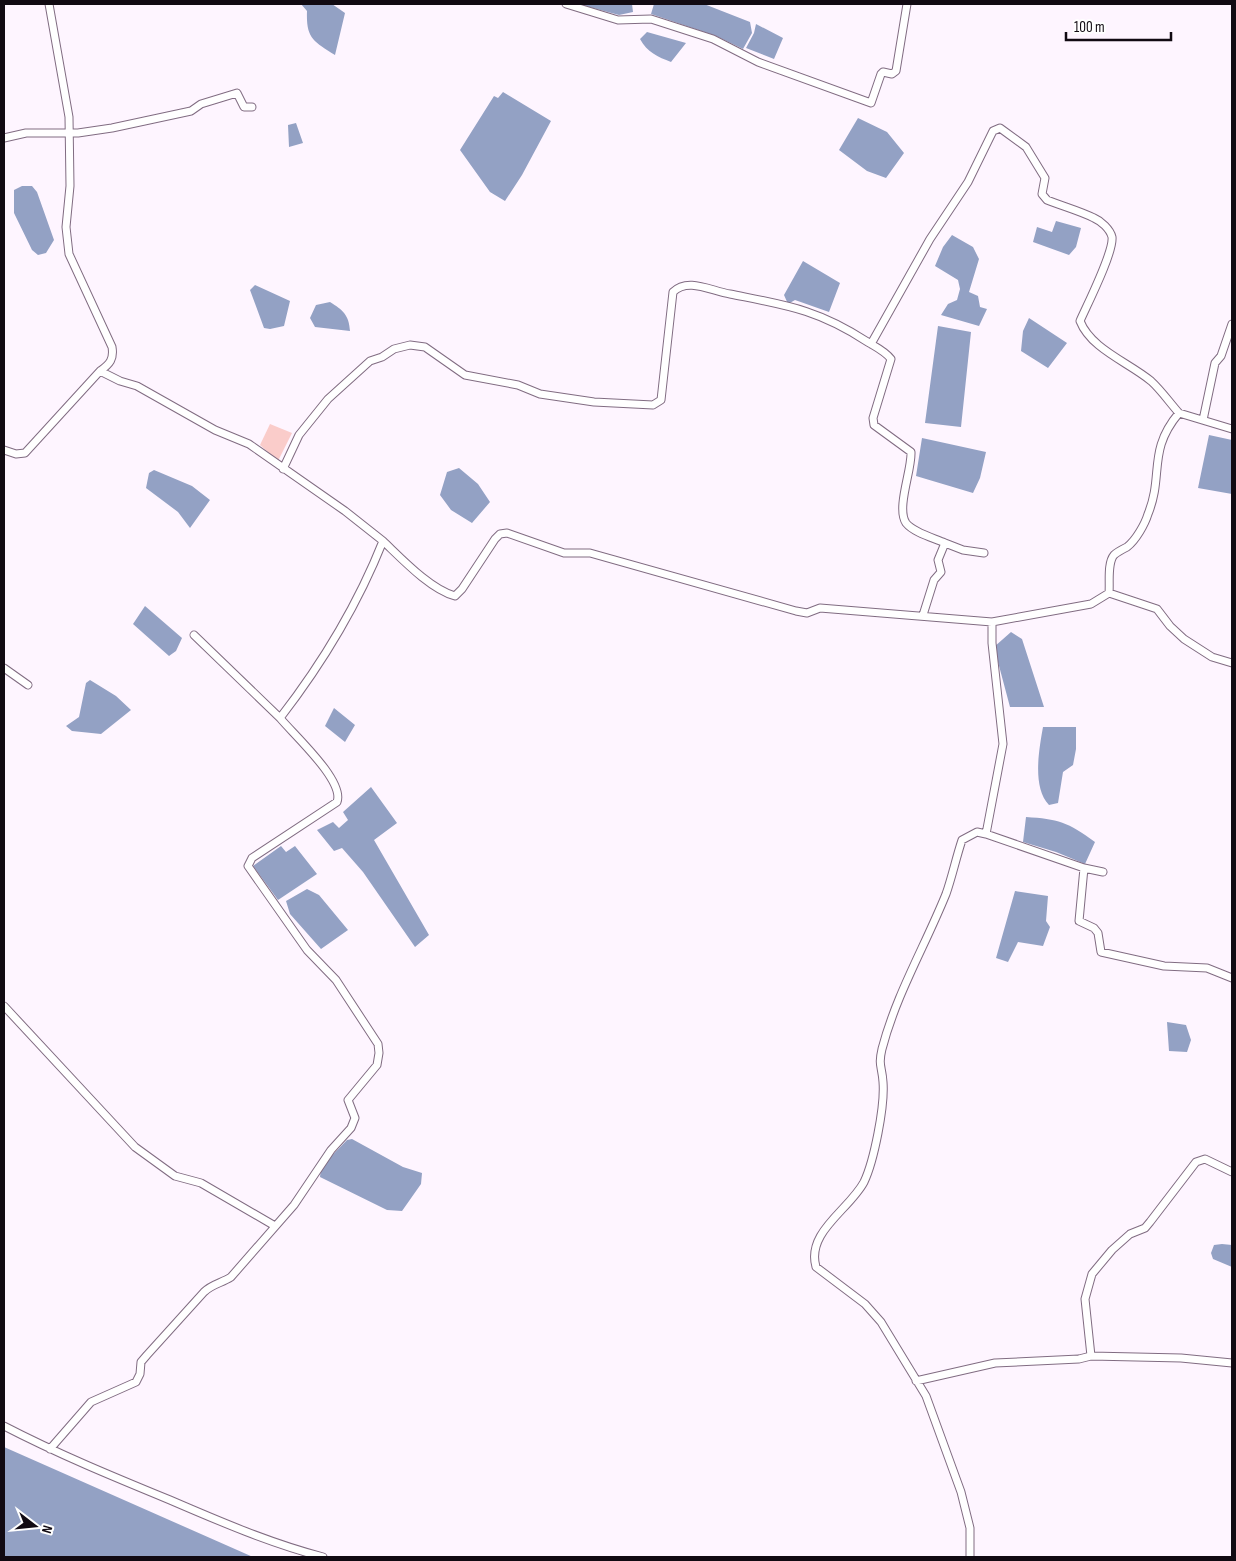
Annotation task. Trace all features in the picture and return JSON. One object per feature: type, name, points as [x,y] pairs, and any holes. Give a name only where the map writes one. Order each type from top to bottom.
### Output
[{"type":"street","points":[[4,450],[16,454],[25,453],[100,371],[110,364],[114,356],[112,347],[69,254],[66,227],[70,186],[70,132],[49,4]]},
{"type":"street","points":[[566,4],[618,20],[651,19],[704,36],[758,62],[871,103],[881,74],[884,72],[892,74],[896,71],[907,4]]},
{"type":"street","points":[[4,138],[26,132],[78,133],[112,128],[192,111],[200,104],[237,93],[244,107],[252,106]]},
{"type":"street","points":[[871,344],[930,239],[968,182],[994,131],[1000,128],[1026,146],[1045,178],[1042,194],[1047,200],[1094,218],[1105,226],[1112,235],[1112,241],[1102,270],[1080,321],[1083,330],[1092,339],[1151,381],[1179,413],[1232,429]]},
{"type":"street","points":[[283,469],[299,435],[328,399],[370,361],[382,357],[394,349],[410,345],[424,347],[465,374],[518,385],[540,394],[594,402],[658,404],[661,400],[673,292],[679,286],[689,284],[796,307],[824,317],[871,344],[891,358],[873,418],[874,425],[911,452],[903,509],[905,522],[945,543],[963,550],[984,553]]},
{"type":"street","points":[[1203,420],[1215,363],[1221,356],[1232,324]]},
{"type":"street","points":[[100,371],[137,386],[215,430],[249,444],[345,511],[410,566],[447,593],[455,596],[462,589],[495,539],[500,534],[507,534],[564,553],[590,553],[807,613],[820,608],[992,622],[1091,604],[1109,593],[1157,608],[1170,626],[1184,638],[1212,657],[1232,663]]},
{"type":"street","points":[[1109,593],[1110,564],[1114,555],[1129,545],[1148,517],[1154,498],[1158,451],[1166,429],[1179,413]]},
{"type":"street","points":[[280,718],[299,696],[329,646],[373,566],[383,542]]},
{"type":"street","points":[[923,615],[934,580],[939,577],[941,572],[938,560],[945,543]]},
{"type":"street","points":[[986,834],[1003,744],[994,672],[992,622]]},
{"type":"street","points":[[50,1449],[91,1402],[136,1382],[140,1374],[141,1362],[147,1355],[212,1284],[222,1282],[230,1276],[294,1205],[331,1150],[351,1128],[355,1118],[348,1100],[377,1065],[380,1053],[373,1034],[336,980],[307,950],[248,866],[252,858],[337,802],[340,796],[337,788],[313,754],[280,718],[194,635]]},
{"type":"street","points":[[4,668],[28,685]]},
{"type":"street","points":[[970,1557],[970,1528],[961,1492],[926,1396],[881,1322],[865,1304],[816,1267],[814,1250],[823,1231],[864,1181],[878,1134],[883,1081],[879,1066],[888,1031],[946,893],[962,840],[977,832],[986,834],[1084,868],[1103,872]]},
{"type":"street","points":[[1084,868],[1078,921],[1094,928],[1098,932],[1101,952],[1164,966],[1207,968],[1232,978]]},
{"type":"street","points":[[4,1006],[135,1148],[175,1176],[201,1183],[275,1226]]},
{"type":"street","points":[[1091,1356],[1085,1299],[1090,1279],[1096,1267],[1124,1239],[1145,1228],[1196,1162],[1205,1159],[1232,1172]]},
{"type":"street","points":[[916,1381],[995,1363],[1079,1360],[1091,1356],[1181,1358],[1232,1363]]},
{"type":"street","points":[[4,1426],[50,1449],[207,1518],[278,1545],[323,1557]]},
{"type":"shaded area","points":[[270,424],[292,433],[278,461],[260,445]]},
{"type":"water","points":[[301,4],[332,4],[345,13],[335,55],[312,38],[308,27],[307,11]]},
{"type":"water","points":[[578,4],[632,4],[633,12],[619,15]]},
{"type":"water","points":[[654,4],[704,4],[750,22],[752,33],[743,49],[716,36],[651,14]]},
{"type":"water","points":[[756,24],[783,38],[774,59],[746,48],[754,33]]},
{"type":"water","points":[[647,32],[686,43],[671,62],[653,54],[643,44],[640,39]]},
{"type":"water","points":[[503,92],[551,121],[522,175],[505,201],[490,192],[460,150],[494,96],[498,98]]},
{"type":"water","points":[[858,118],[887,132],[904,153],[886,178],[867,171],[839,150]]},
{"type":"water","points":[[296,123],[303,143],[289,147],[288,125]]},
{"type":"water","points":[[22,186],[32,186],[37,192],[54,240],[46,253],[38,255],[32,250],[14,213],[14,190]]},
{"type":"water","points":[[1056,221],[1081,228],[1076,247],[1069,255],[1033,242],[1037,227],[1052,232]]},
{"type":"water","points":[[952,235],[973,247],[979,259],[969,292],[978,296],[980,307],[987,309],[979,326],[941,315],[948,304],[957,300],[960,289],[958,280],[935,266],[943,247]]},
{"type":"water","points":[[803,261],[840,283],[829,312],[795,300],[788,304],[784,295]]},
{"type":"water","points":[[255,285],[290,301],[284,326],[270,329],[264,328],[250,290]]},
{"type":"water","points":[[330,302],[344,314],[350,331],[315,327],[310,318],[316,305]]},
{"type":"water","points":[[1029,318],[1067,343],[1048,368],[1021,351],[1023,331]]},
{"type":"water","points":[[938,326],[971,332],[961,427],[925,423]]},
{"type":"water","points":[[1209,435],[1232,440],[1232,494],[1198,488]]},
{"type":"water","points":[[922,438],[986,452],[980,478],[973,493],[916,476]]},
{"type":"water","points":[[459,468],[478,484],[490,502],[472,523],[451,510],[440,495],[447,472]]},
{"type":"water","points":[[154,470],[192,486],[210,500],[190,528],[178,512],[146,488],[149,473]]},
{"type":"water","points":[[145,606],[182,638],[176,651],[169,656],[133,624]]},
{"type":"water","points":[[1011,632],[1022,639],[1044,707],[1010,707],[994,647]]},
{"type":"water","points":[[90,680],[116,696],[131,710],[101,734],[72,731],[66,726],[79,717],[86,683]]},
{"type":"water","points":[[334,708],[355,725],[345,742],[325,726]]},
{"type":"water","points":[[1043,727],[1076,727],[1076,749],[1073,765],[1063,772],[1058,803],[1049,805],[1040,788],[1038,768]]},
{"type":"water","points":[[371,787],[397,823],[374,840],[429,935],[415,947],[363,872],[342,848],[334,851],[317,830],[333,822],[339,828],[348,820],[343,812]]},
{"type":"water","points":[[1026,817],[1062,823],[1095,842],[1085,864],[1056,852],[1023,842]]},
{"type":"water","points":[[281,846],[286,852],[295,846],[317,874],[278,900],[253,866]]},
{"type":"water","points":[[307,889],[319,895],[348,930],[321,949],[290,914],[286,901]]},
{"type":"water","points":[[1015,891],[1048,896],[1046,921],[1050,927],[1043,946],[1018,942],[1008,962],[996,958]]},
{"type":"water","points":[[1167,1022],[1186,1025],[1191,1040],[1187,1052],[1169,1051]]},
{"type":"water","points":[[352,1139],[403,1167],[422,1173],[421,1184],[402,1211],[387,1210],[320,1177],[321,1167],[347,1140]]},
{"type":"water","points":[[1214,1245],[1232,1245],[1232,1267],[1213,1259],[1211,1253]]},
{"type":"water","points":[[4,1447],[253,1557],[4,1557]]}]
